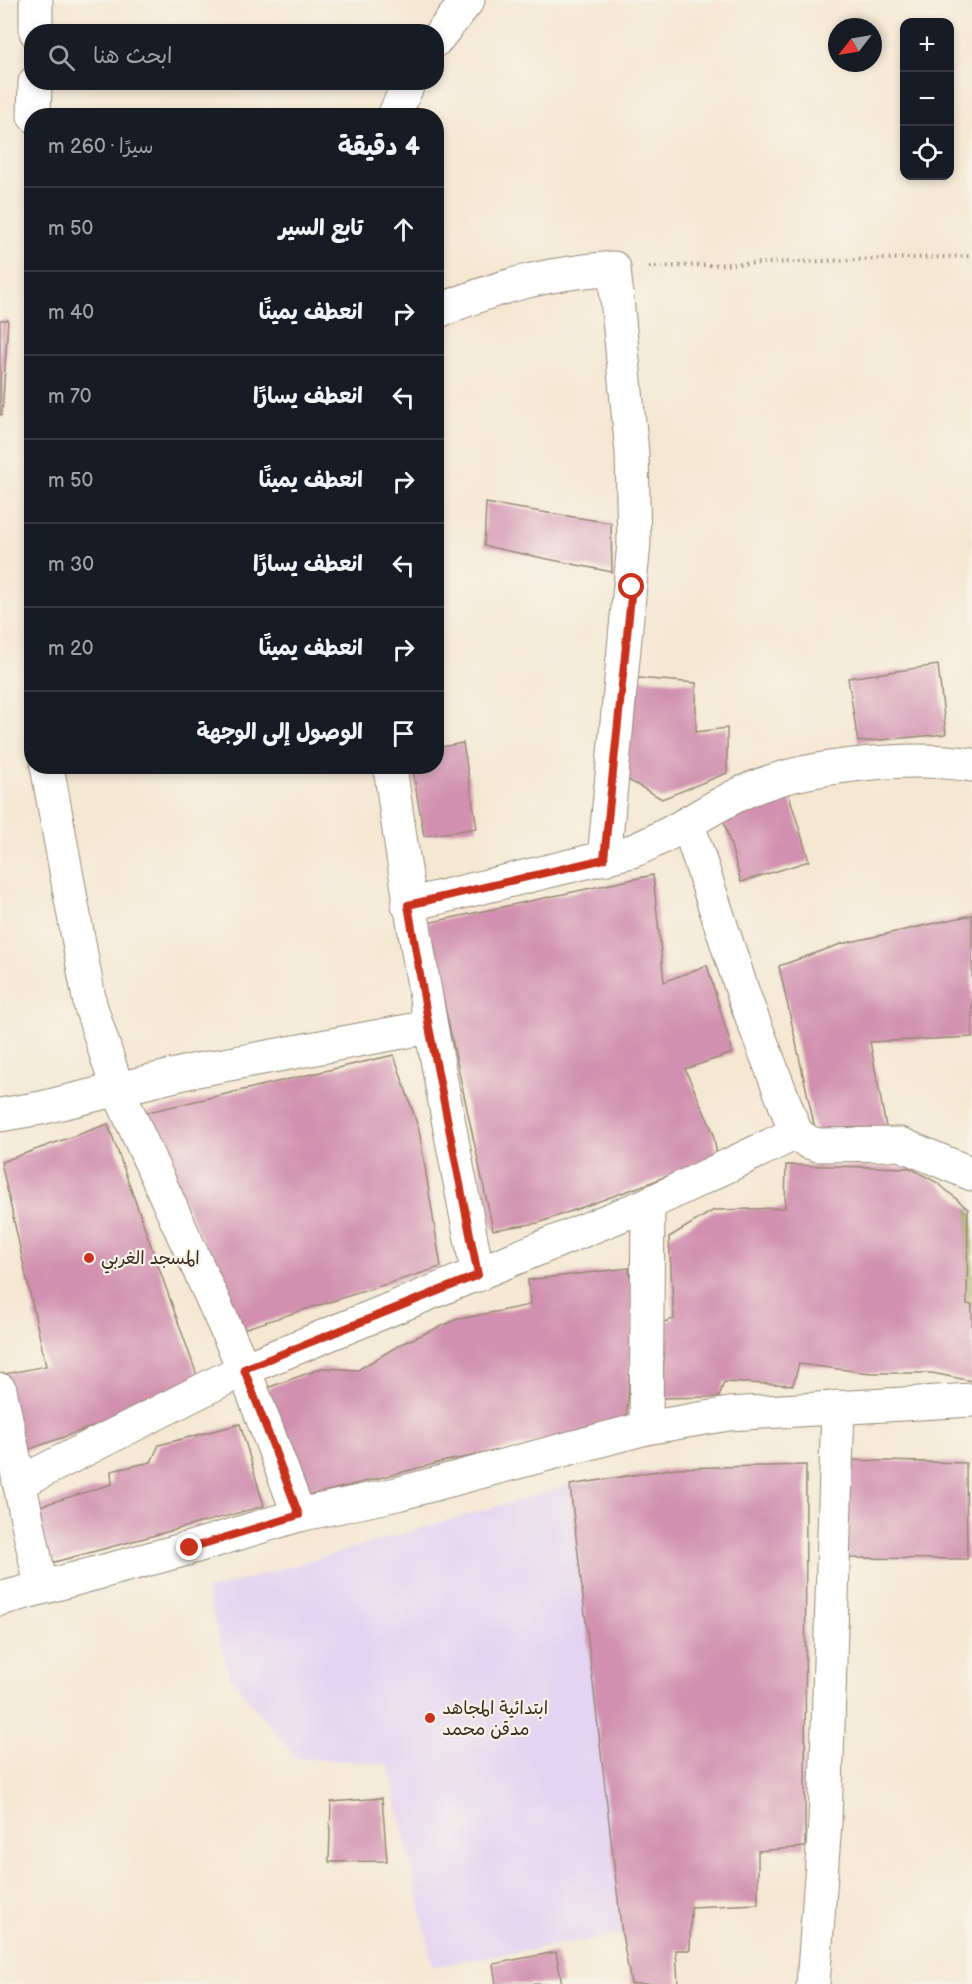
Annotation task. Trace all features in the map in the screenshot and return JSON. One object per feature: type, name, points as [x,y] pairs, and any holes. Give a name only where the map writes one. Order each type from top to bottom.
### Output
[{"type":"street","points":[[36,0],[36,24]]},
{"type":"street","points":[[444,30],[468,0]]},
{"type":"street","points":[[34,90],[34,108]]},
{"type":"street","points":[[398,108],[405,90]]},
{"type":"street","points":[[444,309],[494,288],[531,278],[614,268],[632,453],[634,543],[604,859]]},
{"type":"street","points":[[408,905],[604,859],[662,839],[717,805],[779,778],[879,762],[925,760],[972,765]]},
{"type":"street","points":[[48,774],[90,1004],[117,1088],[244,1369],[299,1515]]},
{"type":"street","points":[[391,774],[408,905],[429,1027],[478,1275]]},
{"type":"street","points":[[688,824],[745,999],[795,1133],[808,1142],[818,1144],[900,1144],[972,1174]]},
{"type":"street","points":[[0,1115],[41,1108],[192,1071],[429,1027]]},
{"type":"street","points":[[19,1483],[244,1369],[648,1204],[795,1133]]},
{"type":"street","points":[[646,1428],[648,1204]]},
{"type":"street","points":[[0,1390],[41,1586]]},
{"type":"street","points":[[0,1599],[41,1586],[190,1548],[299,1515],[397,1494],[646,1428],[729,1414],[972,1400]]},
{"type":"street","points":[[813,1984],[825,1822],[838,1407]]},
{"type":"path","points":[[614,268],[972,256]]},
{"type":"shaded area","name":"ابتدائية المجاهد مدقن محمد","points":[[570,1485],[622,1934],[433,1966],[388,1764],[296,1758],[230,1677],[206,1591]]},
{"type":"green space","points":[[968,1209],[972,1214],[972,1305],[967,1304]]},
{"type":"building","points":[[0,320],[8,320],[2,415],[0,415]]},
{"type":"building","points":[[486,503],[611,523],[612,572],[484,546]]},
{"type":"building","points":[[938,665],[946,734],[858,742],[848,678]]},
{"type":"building","points":[[637,678],[696,683],[696,732],[727,728],[727,773],[662,799],[623,777]]},
{"type":"building","points":[[463,743],[477,828],[424,836],[413,774],[444,774],[444,747]]},
{"type":"building","points":[[786,785],[809,861],[741,882],[720,807]]},
{"type":"building","points":[[653,875],[664,982],[707,965],[733,1053],[685,1069],[713,1132],[717,1156],[538,1223],[493,1230],[427,923]]},
{"type":"building","points":[[972,915],[972,1037],[870,1042],[886,1127],[817,1138],[779,966],[841,944]]},
{"type":"building","points":[[394,1055],[419,1130],[441,1267],[243,1329],[144,1113]]},
{"type":"building","name":"المسجد الغربي","points":[[108,1124],[199,1381],[111,1420],[19,1453],[0,1375],[46,1366],[1,1162]]},
{"type":"building","points":[[786,1165],[910,1168],[938,1183],[968,1209],[967,1304],[972,1305],[972,1381],[932,1373],[870,1373],[799,1364],[793,1385],[724,1382],[719,1397],[656,1398],[660,1323],[674,1319],[669,1237],[714,1210],[785,1208]]},
{"type":"building","points":[[629,1268],[634,1311],[626,1425],[446,1461],[304,1497],[267,1388],[322,1368],[358,1370],[401,1344],[455,1320],[530,1305],[528,1280]]},
{"type":"building","points":[[240,1424],[264,1506],[47,1564],[30,1509],[112,1484],[111,1471],[151,1462],[159,1445]]},
{"type":"building","points":[[843,1460],[966,1463],[967,1559],[842,1558]]},
{"type":"building","points":[[806,1465],[805,1847],[758,1851],[758,1904],[691,1907],[690,1950],[676,1950],[678,1984],[631,1984],[622,1934],[570,1485],[677,1468]]},
{"type":"building","points":[[382,1798],[387,1861],[329,1862],[331,1802]]},
{"type":"building","points":[[556,1952],[562,1984],[496,1984],[493,1964]]},
{"type":"place","name":"المسجد الغربي","points":[[89,1258]]},
{"type":"place","name":"ابتدائية المجاهد مدقن محمد","points":[[430,1718]]},
{"type":"route","points":[[190,1548],[299,1515],[244,1369],[478,1275],[429,1027],[408,905],[604,859],[632,587]]}]
